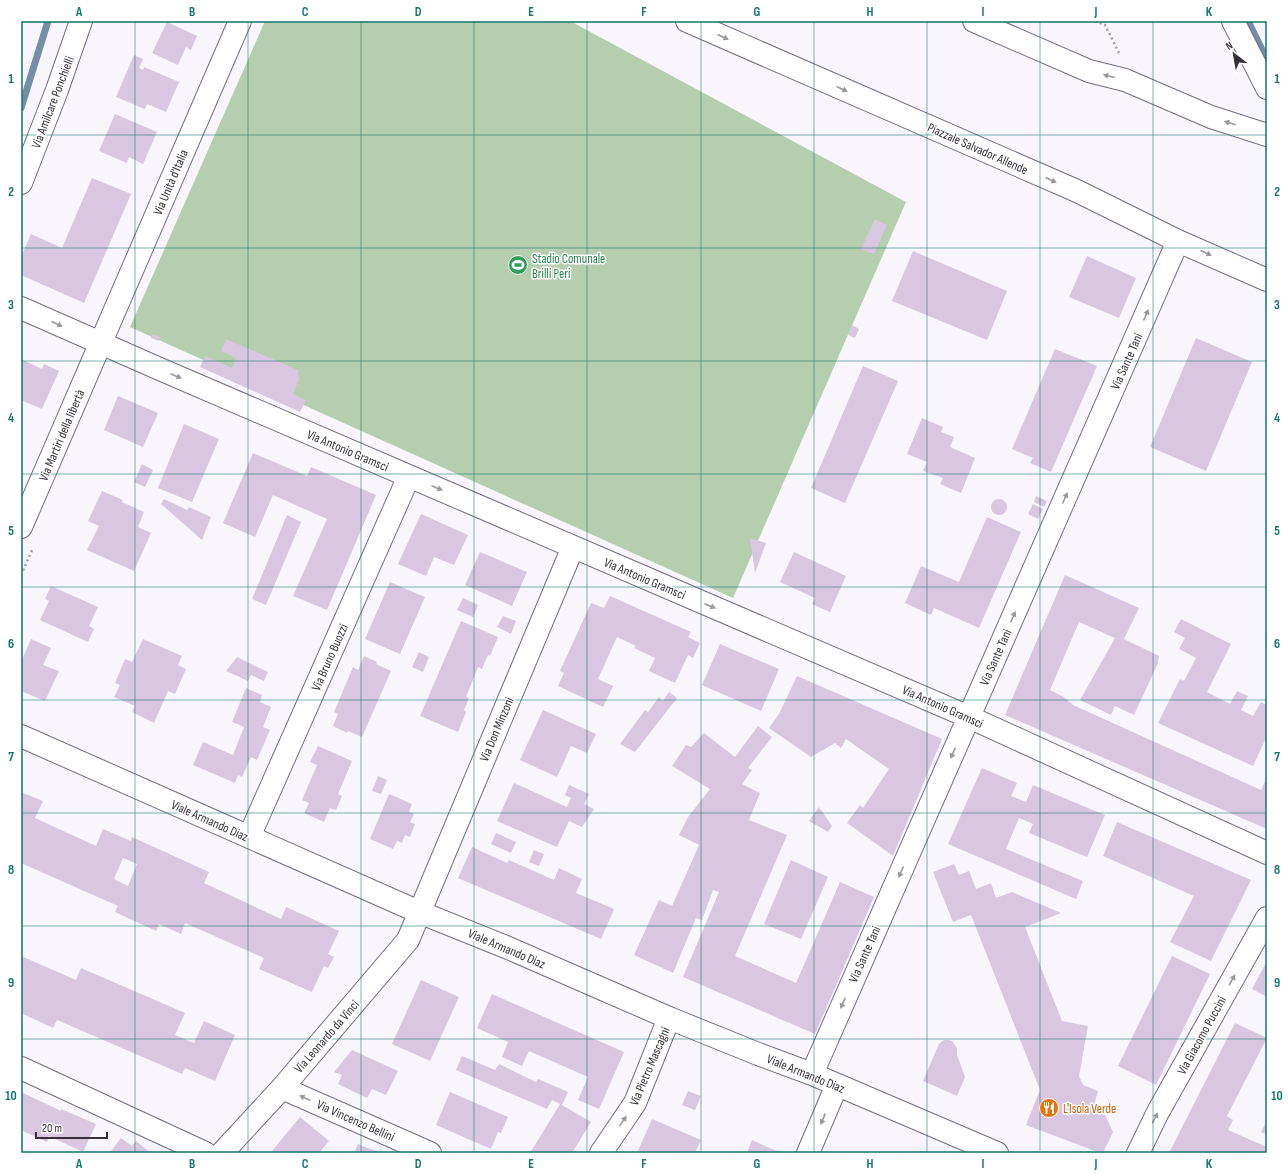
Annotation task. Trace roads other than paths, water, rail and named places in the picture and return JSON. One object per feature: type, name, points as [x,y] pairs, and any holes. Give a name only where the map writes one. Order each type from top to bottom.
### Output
[{"type":"street","name":"Via Amilcare Ponchielli","points":[[21,184],[82,21]]},
{"type":"street","name":"Via Unità d'Italia","points":[[100,344],[240,21]]},
{"type":"street","name":"Piazzale Salvador Allende","points":[[687,21],[1077,191],[1178,241],[1267,280]]},
{"type":"street","points":[[974,21],[1089,71],[1125,80],[1211,117],[1267,135]]},
{"type":"street","points":[[1233,21],[1267,88]]},
{"type":"street","name":"Via Sante Tani","points":[[812,1074],[1178,241]]},
{"type":"street","name":"Via Antonio Gramsci","points":[[21,308],[100,344],[969,717],[1267,853]]},
{"type":"street","name":"Via Martiri della libertà","points":[[21,527],[100,344]]},
{"type":"street","name":"Via Bruno Buozzi","points":[[249,837],[409,476]]},
{"type":"street","name":"Via Don Minzoni","points":[[419,912],[573,547]]},
{"type":"street","name":"Viale Armando Diaz","points":[[21,736],[419,912],[506,947],[669,1018],[812,1074],[997,1153]]},
{"type":"street","name":"Via Leonardo da Vinci","points":[[222,1153],[282,1088],[408,940],[419,912]]},
{"type":"street","name":"Via Giacomo Puccini","points":[[1138,1153],[1158,1112],[1267,918]]},
{"type":"street","name":"Via Pietro Mascagni","points":[[601,1153],[635,1103],[669,1018]]},
{"type":"street","points":[[21,1068],[205,1153]]},
{"type":"street","points":[[808,1153],[838,1085]]},
{"type":"street","name":"Via Vincenzo Bellini","points":[[282,1088],[430,1153]]},
{"type":"waterway","points":[[21,108],[48,21]]},
{"type":"waterway","points":[[1248,21],[1267,60]]},
{"type":"place","name":"Stadio Comunale Brilli Peri","points":[[518,265]]},
{"type":"place","name":"L'Isola Verde","points":[[1049,1108]]}]
